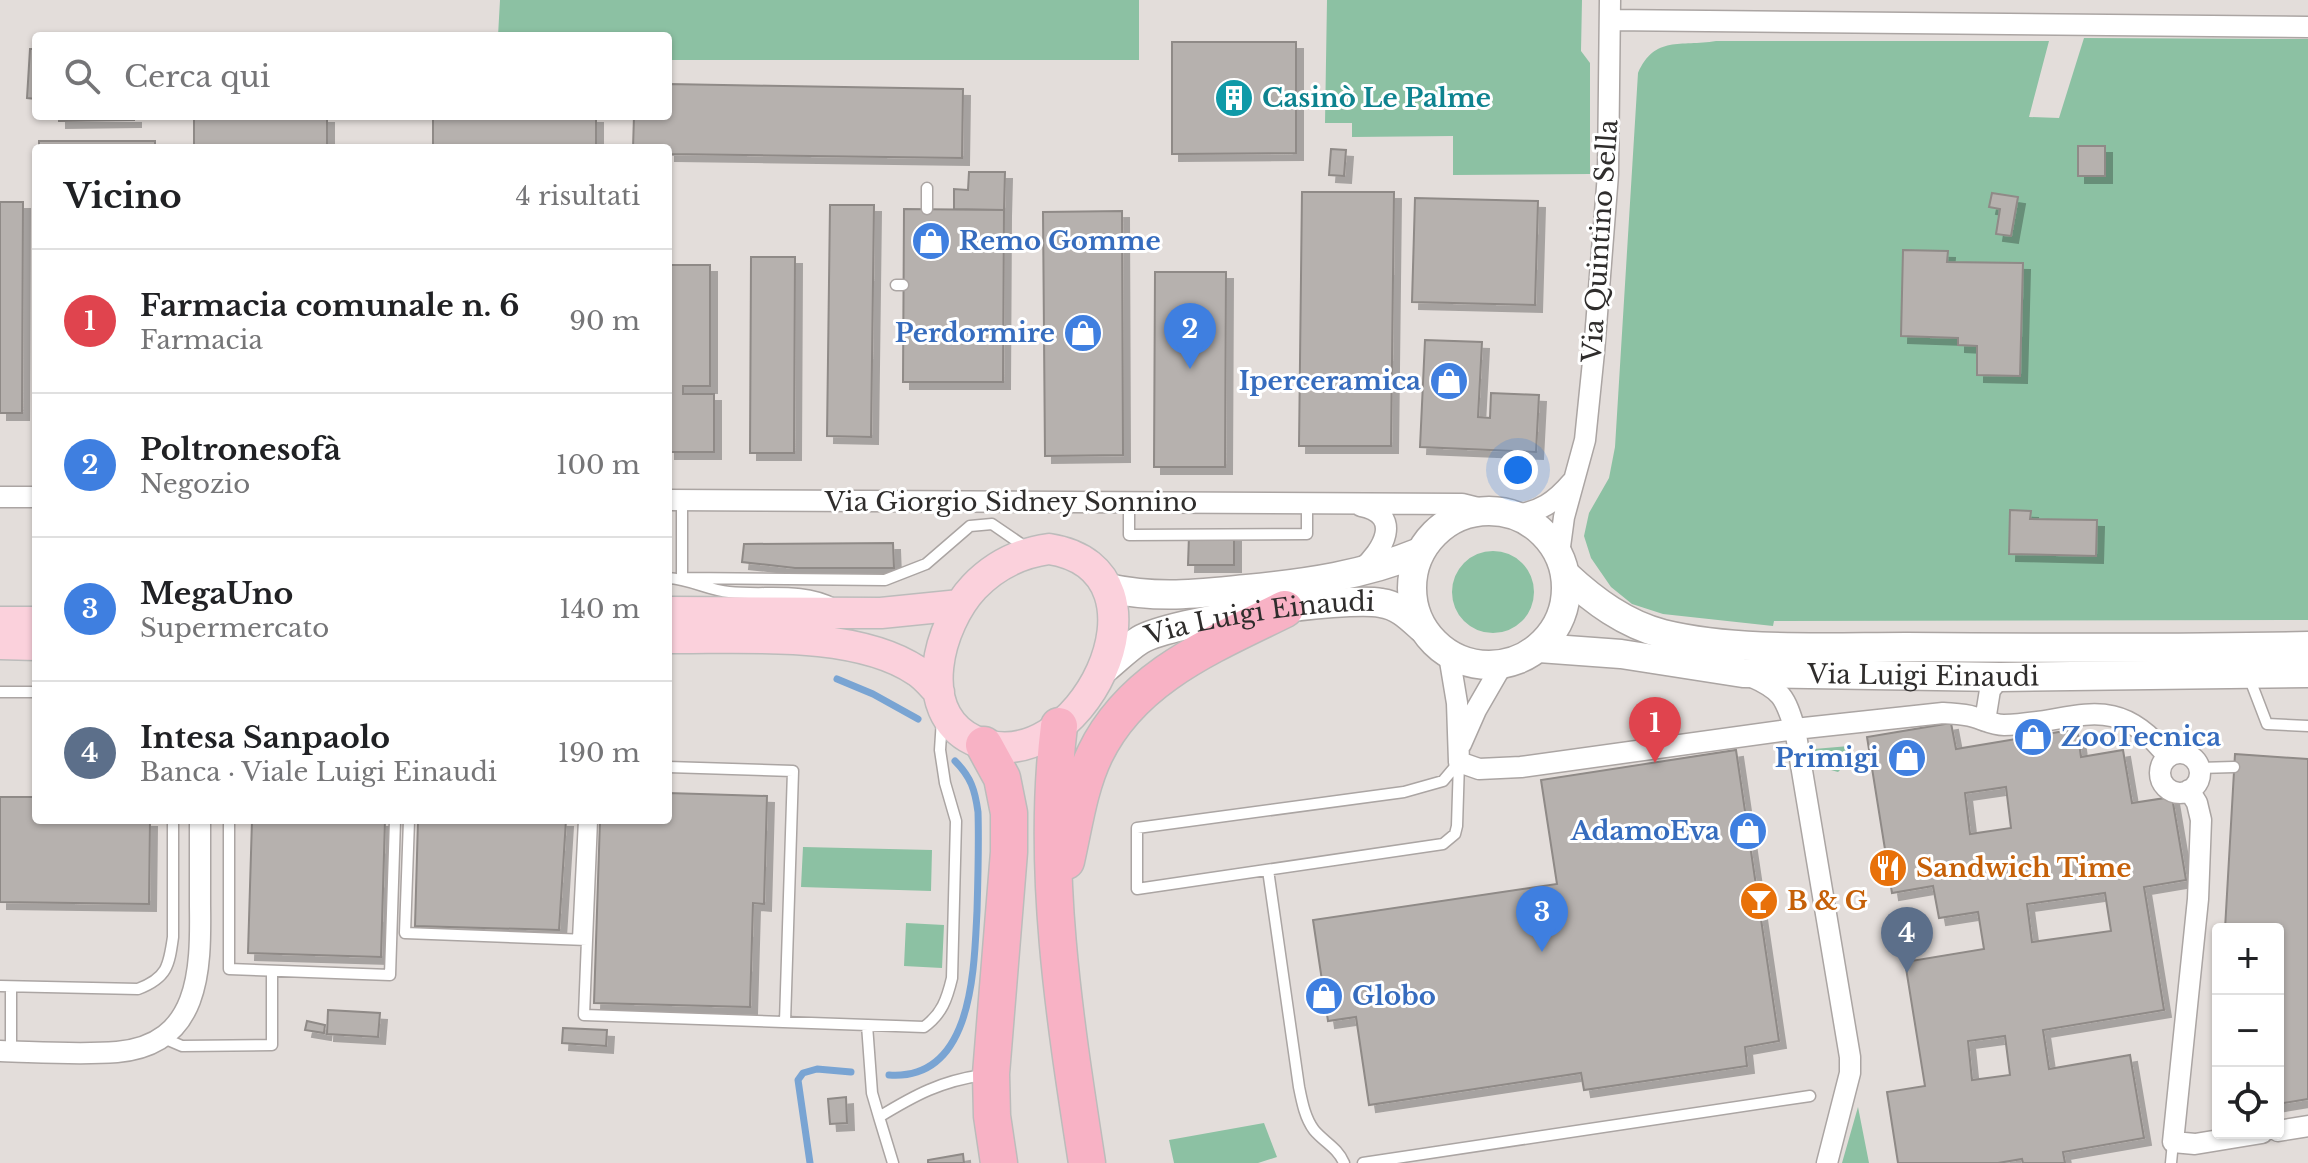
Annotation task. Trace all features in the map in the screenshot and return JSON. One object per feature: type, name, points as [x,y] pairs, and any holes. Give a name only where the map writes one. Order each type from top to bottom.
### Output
[{"type":"highway","points":[[1056,901],[1094,756],[1115,720],[1138,694],[1171,668],[1285,609]]},
{"type":"highway","points":[[1059,726],[1051,810],[1056,901],[1067,1030],[1087,1163]]},
{"type":"highway","points":[[984,745],[1002,778],[1009,813],[1009,852],[991,1074],[992,1116],[999,1163]]},
{"type":"main road","name":"Via Luigi Einaudi","points":[[1449,655],[1434,643],[1417,617],[1412,577],[1420,552],[1436,531],[1448,522],[1486,510],[1515,515],[1542,531],[1562,564],[1596,603],[1660,633],[1695,641],[1812,647],[2308,646]]},
{"type":"main road","points":[[941,700],[938,672],[941,648],[949,625],[960,605],[992,571],[1012,558],[1049,549],[1067,552],[1084,560],[1097,572],[1107,588]]},
{"type":"main road","name":"Via Luigi Einaudi","points":[[984,745],[1019,745],[1038,738],[1059,726],[1091,692],[1102,671],[1113,625],[1107,588],[1169,597],[1286,585],[1356,574],[1420,552]]},
{"type":"main road","points":[[1539,648],[1562,615],[1567,588],[1562,564]]},
{"type":"main road","name":"Via Luigi Einaudi","points":[[1102,671],[1141,639],[1178,627],[1285,609],[1378,602],[1400,610],[1423,629]]},
{"type":"main road","points":[[672,612],[881,613],[960,605]]},
{"type":"main road","points":[[0,622],[32,622]]},
{"type":"main road","points":[[672,638],[796,639],[851,646],[885,655],[917,671],[941,700],[953,724],[967,737],[984,745]]},
{"type":"main road","points":[[0,644],[32,645]]},
{"type":"main road","name":"Via Luigi Einaudi","points":[[1502,665],[1539,648],[1621,654],[1743,673],[2000,677],[2308,673]]},
{"type":"main road","points":[[1449,655],[1475,664],[1502,665]]},
{"type":"street","points":[[1610,10],[2308,27]]},
{"type":"street","name":"Via Quintino Sella","points":[[1562,564],[1564,517],[1585,440],[1597,316],[1608,174],[1610,10]]},
{"type":"street","points":[[1515,515],[1545,507],[1559,498],[1574,479]]},
{"type":"street","points":[[0,497],[32,497]]},
{"type":"street","name":"Via Giorgio Sidney Sonnino","points":[[675,500],[1462,504],[1486,510]]},
{"type":"street","name":"Via Giorgio Sidney Sonnino","points":[[1353,504],[1372,508],[1382,514],[1385,521],[1385,534],[1377,554],[1356,574]]},
{"type":"street","points":[[1449,655],[1457,703],[1460,755]]},
{"type":"street","points":[[1460,755],[1476,710],[1502,665]]},
{"type":"street","points":[[1743,673],[1778,691],[1788,704],[1795,729],[1851,1065],[1827,1163]]},
{"type":"street","points":[[1985,721],[1990,690],[2000,677]]},
{"type":"street","points":[[1460,755],[1479,769],[1511,768],[1795,729],[1943,713],[2007,725],[2072,715],[2113,717],[2145,730],[2168,757]]},
{"type":"street","points":[[2181,753],[2197,762],[2199,768],[2198,781],[2189,790],[2176,792],[2165,786],[2160,774],[2168,757],[2181,753]]},
{"type":"street","points":[[2189,790],[2197,803],[2201,820],[2198,899],[2173,1142],[2195,1144],[2225,1139]]},
{"type":"street","points":[[5,1051],[119,1052],[161,1037],[181,1018],[192,998],[201,960],[200,824]]},
{"type":"street","points":[[2284,1130],[2308,1126]]},
{"type":"lane","points":[[927,188],[927,209]]},
{"type":"lane","points":[[675,500],[682,578]]},
{"type":"lane","points":[[1129,503],[1129,535],[1307,534],[1307,504]]},
{"type":"lane","points":[[672,578],[885,580],[926,564],[970,526],[992,524],[1031,552]]},
{"type":"lane","points":[[682,578],[728,592],[816,595],[852,613]]},
{"type":"lane","points":[[2248,675],[2267,724],[2308,726]]},
{"type":"lane","points":[[0,692],[32,692]]},
{"type":"lane","points":[[584,824],[584,1015],[924,1027],[937,1017],[952,978],[956,821],[940,750],[941,700]]},
{"type":"lane","points":[[1460,755],[1457,826],[1455,834],[1443,844],[1137,889],[1137,828],[1404,792],[1443,781],[1460,755]]},
{"type":"lane","points":[[672,767],[793,771],[785,1022]]},
{"type":"lane","points":[[2199,768],[2234,767]]},
{"type":"lane","points":[[5,1051],[5,986],[138,989],[163,975],[171,956],[173,937],[173,824]]},
{"type":"lane","points":[[229,824],[229,969],[390,975],[395,824]]},
{"type":"lane","points":[[409,824],[405,933],[582,939]]},
{"type":"lane","points":[[582,939],[592,824]]},
{"type":"lane","points":[[1268,870],[1304,1110],[1312,1127],[1336,1149],[1344,1163]]},
{"type":"lane","points":[[161,1037],[182,1046],[272,1045],[272,971]]},
{"type":"lane","points":[[867,1025],[872,1093],[893,1163]]},
{"type":"lane","points":[[879,1117],[920,1093],[951,1080],[991,1074]]},
{"type":"lane","points":[[1363,1163],[1810,1096]]},
{"type":"lane","points":[[2171,1163],[2173,1142]]},
{"type":"green space","points":[[500,0],[1139,0],[1139,60],[672,60],[672,32],[498,32]]},
{"type":"green space","points":[[1327,0],[1582,0],[1581,51],[1590,63],[1590,174],[1453,175],[1453,136],[1352,137],[1352,123],[1325,123]]},
{"type":"green space","points":[[2084,38],[2308,39],[2308,620],[1774,621],[1773,626],[1663,614],[1632,604],[1611,587],[1591,558],[1584,536],[1589,513],[1609,478],[1615,447],[1638,73],[1652,53],[1670,45],[1716,41],[2049,41],[2029,117],[2059,118]],"holes":[[[2079,146],[2105,146],[2105,176],[2079,176]],[[1903,251],[1947,251],[1947,262],[2023,264],[2020,376],[1977,375],[1977,346],[1959,345],[1958,338],[1901,336]],[[2010,511],[2030,511],[2030,519],[2097,520],[2096,555],[2009,554]]]},
{"type":"green space","points":[[1485,551],[1501,551],[1516,558],[1527,569],[1534,592],[1531,608],[1522,621],[1501,633],[1485,633],[1470,626],[1459,615],[1452,600],[1452,584],[1459,569],[1470,558]]},
{"type":"green space","points":[[1849,746],[1850,760],[1838,772],[1817,766],[1814,749]]},
{"type":"green space","points":[[803,847],[932,850],[931,891],[801,887]]},
{"type":"green space","points":[[906,923],[944,925],[942,968],[904,966]]},
{"type":"green space","points":[[1858,1107],[1869,1163],[1842,1163]]},
{"type":"green space","points":[[1264,1123],[1277,1157],[1258,1163],[1174,1163],[1169,1140]]},
{"type":"building","name":"Casinò Le Palme","points":[[1172,42],[1296,42],[1296,153],[1172,154]]},
{"type":"building","points":[[30,49],[32,49],[32,99],[27,98]]},
{"type":"building","points":[[672,84],[963,89],[962,158],[672,154],[672,144],[633,144],[634,120],[672,120]]},
{"type":"building","points":[[194,120],[327,120],[327,144],[194,144]]},
{"type":"building","points":[[433,120],[596,120],[596,144],[433,144]]},
{"type":"building","points":[[39,141],[155,141],[155,144],[39,144]]},
{"type":"building","points":[[2078,146],[2105,146],[2105,176],[2078,176]]},
{"type":"building","points":[[1331,149],[1346,150],[1344,176],[1329,175]]},
{"type":"building","points":[[969,172],[1005,172],[1004,210],[954,209],[954,189],[968,190]]},
{"type":"building","points":[[1302,192],[1394,192],[1391,446],[1299,446]]},
{"type":"building","points":[[1992,193],[2018,197],[2011,236],[1996,234],[2000,209],[1989,207]]},
{"type":"building","points":[[1415,198],[1538,201],[1535,305],[1412,302]]},
{"type":"building","points":[[0,202],[23,202],[22,413],[0,413]]},
{"type":"building","points":[[830,205],[874,205],[871,437],[827,436]]},
{"type":"building","points":[[904,209],[1004,210],[1003,382],[903,382]]},
{"type":"building","name":"Perdormire","points":[[1122,211],[1123,455],[1045,456],[1043,212]]},
{"type":"building","points":[[1903,250],[1948,251],[1947,262],[2023,263],[2020,376],[1977,375],[1977,346],[1958,345],[1958,338],[1901,336]]},
{"type":"building","points":[[751,257],[795,257],[794,453],[750,453]]},
{"type":"building","points":[[672,265],[710,265],[710,386],[683,386],[683,394],[714,394],[714,452],[672,452]]},
{"type":"building","points":[[1155,272],[1226,272],[1225,467],[1154,467]]},
{"type":"building","points":[[1425,340],[1482,342],[1478,417],[1490,418],[1491,393],[1539,395],[1536,452],[1420,447]]},
{"type":"building","points":[[2010,510],[2031,511],[2030,519],[2097,520],[2096,556],[2009,554]]},
{"type":"building","points":[[1189,535],[1234,535],[1234,565],[1188,565]]},
{"type":"building","points":[[893,543],[894,568],[795,568],[742,562],[744,544]]},
{"type":"building","points":[[1951,723],[1956,749],[2077,729],[2081,757],[2123,750],[2132,803],[2172,797],[2186,880],[2144,887],[2164,1010],[2043,1030],[2049,1069],[2130,1055],[2144,1138],[2063,1152],[2065,1163],[2023,1163],[2022,1159],[1998,1163],[1898,1163],[1887,1092],[1925,1086],[1905,962],[1984,949],[1978,912],[1939,918],[1933,886],[1892,893],[1867,737]],"holes":[[[2006,787],[2011,828],[1970,834],[1965,793]],[[2105,893],[2111,931],[2032,942],[2027,904]],[[2005,1036],[2010,1075],[1972,1080],[1968,1041]]]},
{"type":"building","points":[[1736,750],[1779,1041],[1745,1047],[1747,1066],[1584,1090],[1581,1073],[1369,1105],[1356,1017],[1328,1021],[1313,920],[1557,884],[1541,780]]},
{"type":"building","points":[[2235,754],[2308,759],[2308,1099],[2284,1103],[2284,923],[2225,923]]},
{"type":"building","points":[[672,793],[767,796],[764,904],[753,903],[750,1007],[594,1003],[600,824],[672,824]]},
{"type":"building","points":[[0,797],[32,797],[32,824],[150,824],[149,904],[0,902]]},
{"type":"building","points":[[252,824],[385,824],[381,957],[248,953]]},
{"type":"building","points":[[418,824],[566,824],[559,930],[415,926]]},
{"type":"building","points":[[328,1010],[380,1013],[378,1037],[327,1034]]},
{"type":"building","points":[[307,1021],[325,1025],[324,1033],[305,1030]]},
{"type":"building","points":[[563,1028],[607,1030],[606,1046],[562,1043]]},
{"type":"building","points":[[846,1097],[847,1123],[830,1124],[828,1099]]},
{"type":"building","points":[[963,1154],[964,1163],[928,1163],[928,1160]]},
{"type":"waterway","points":[[837,679],[873,694],[918,719]]},
{"type":"waterway","points":[[889,1075],[917,1072],[938,1060],[953,1041],[970,990],[977,911],[978,812],[971,784],[955,761]]},
{"type":"waterway","points":[[810,1163],[798,1080],[803,1073],[817,1069],[851,1072]]},
{"type":"place","name":"Casinò Le Palme","points":[[1234,98]]},
{"type":"place","name":"Remo Gomme","points":[[931,241]]},
{"type":"place","name":"Perdormire","points":[[1083,333]]},
{"type":"place","name":"Poltronesofà","points":[[1190,369]]},
{"type":"place","name":"Iperceramica","points":[[1449,381]]},
{"type":"place","name":"ZooTecnica","points":[[2033,737]]},
{"type":"place","name":"Primigi","points":[[1907,758]]},
{"type":"place","name":"Farmacia comunale n. 6","points":[[1655,763]]},
{"type":"place","name":"AdamoEva","points":[[1748,831]]},
{"type":"place","name":"Sandwich Time","points":[[1888,868]]},
{"type":"place","name":"B & G","points":[[1759,901]]},
{"type":"place","name":"MegaUno","points":[[1542,952]]},
{"type":"place","name":"Intesa Sanpaolo","points":[[1907,973]]},
{"type":"place","name":"Globo","points":[[1324,996]]}]
